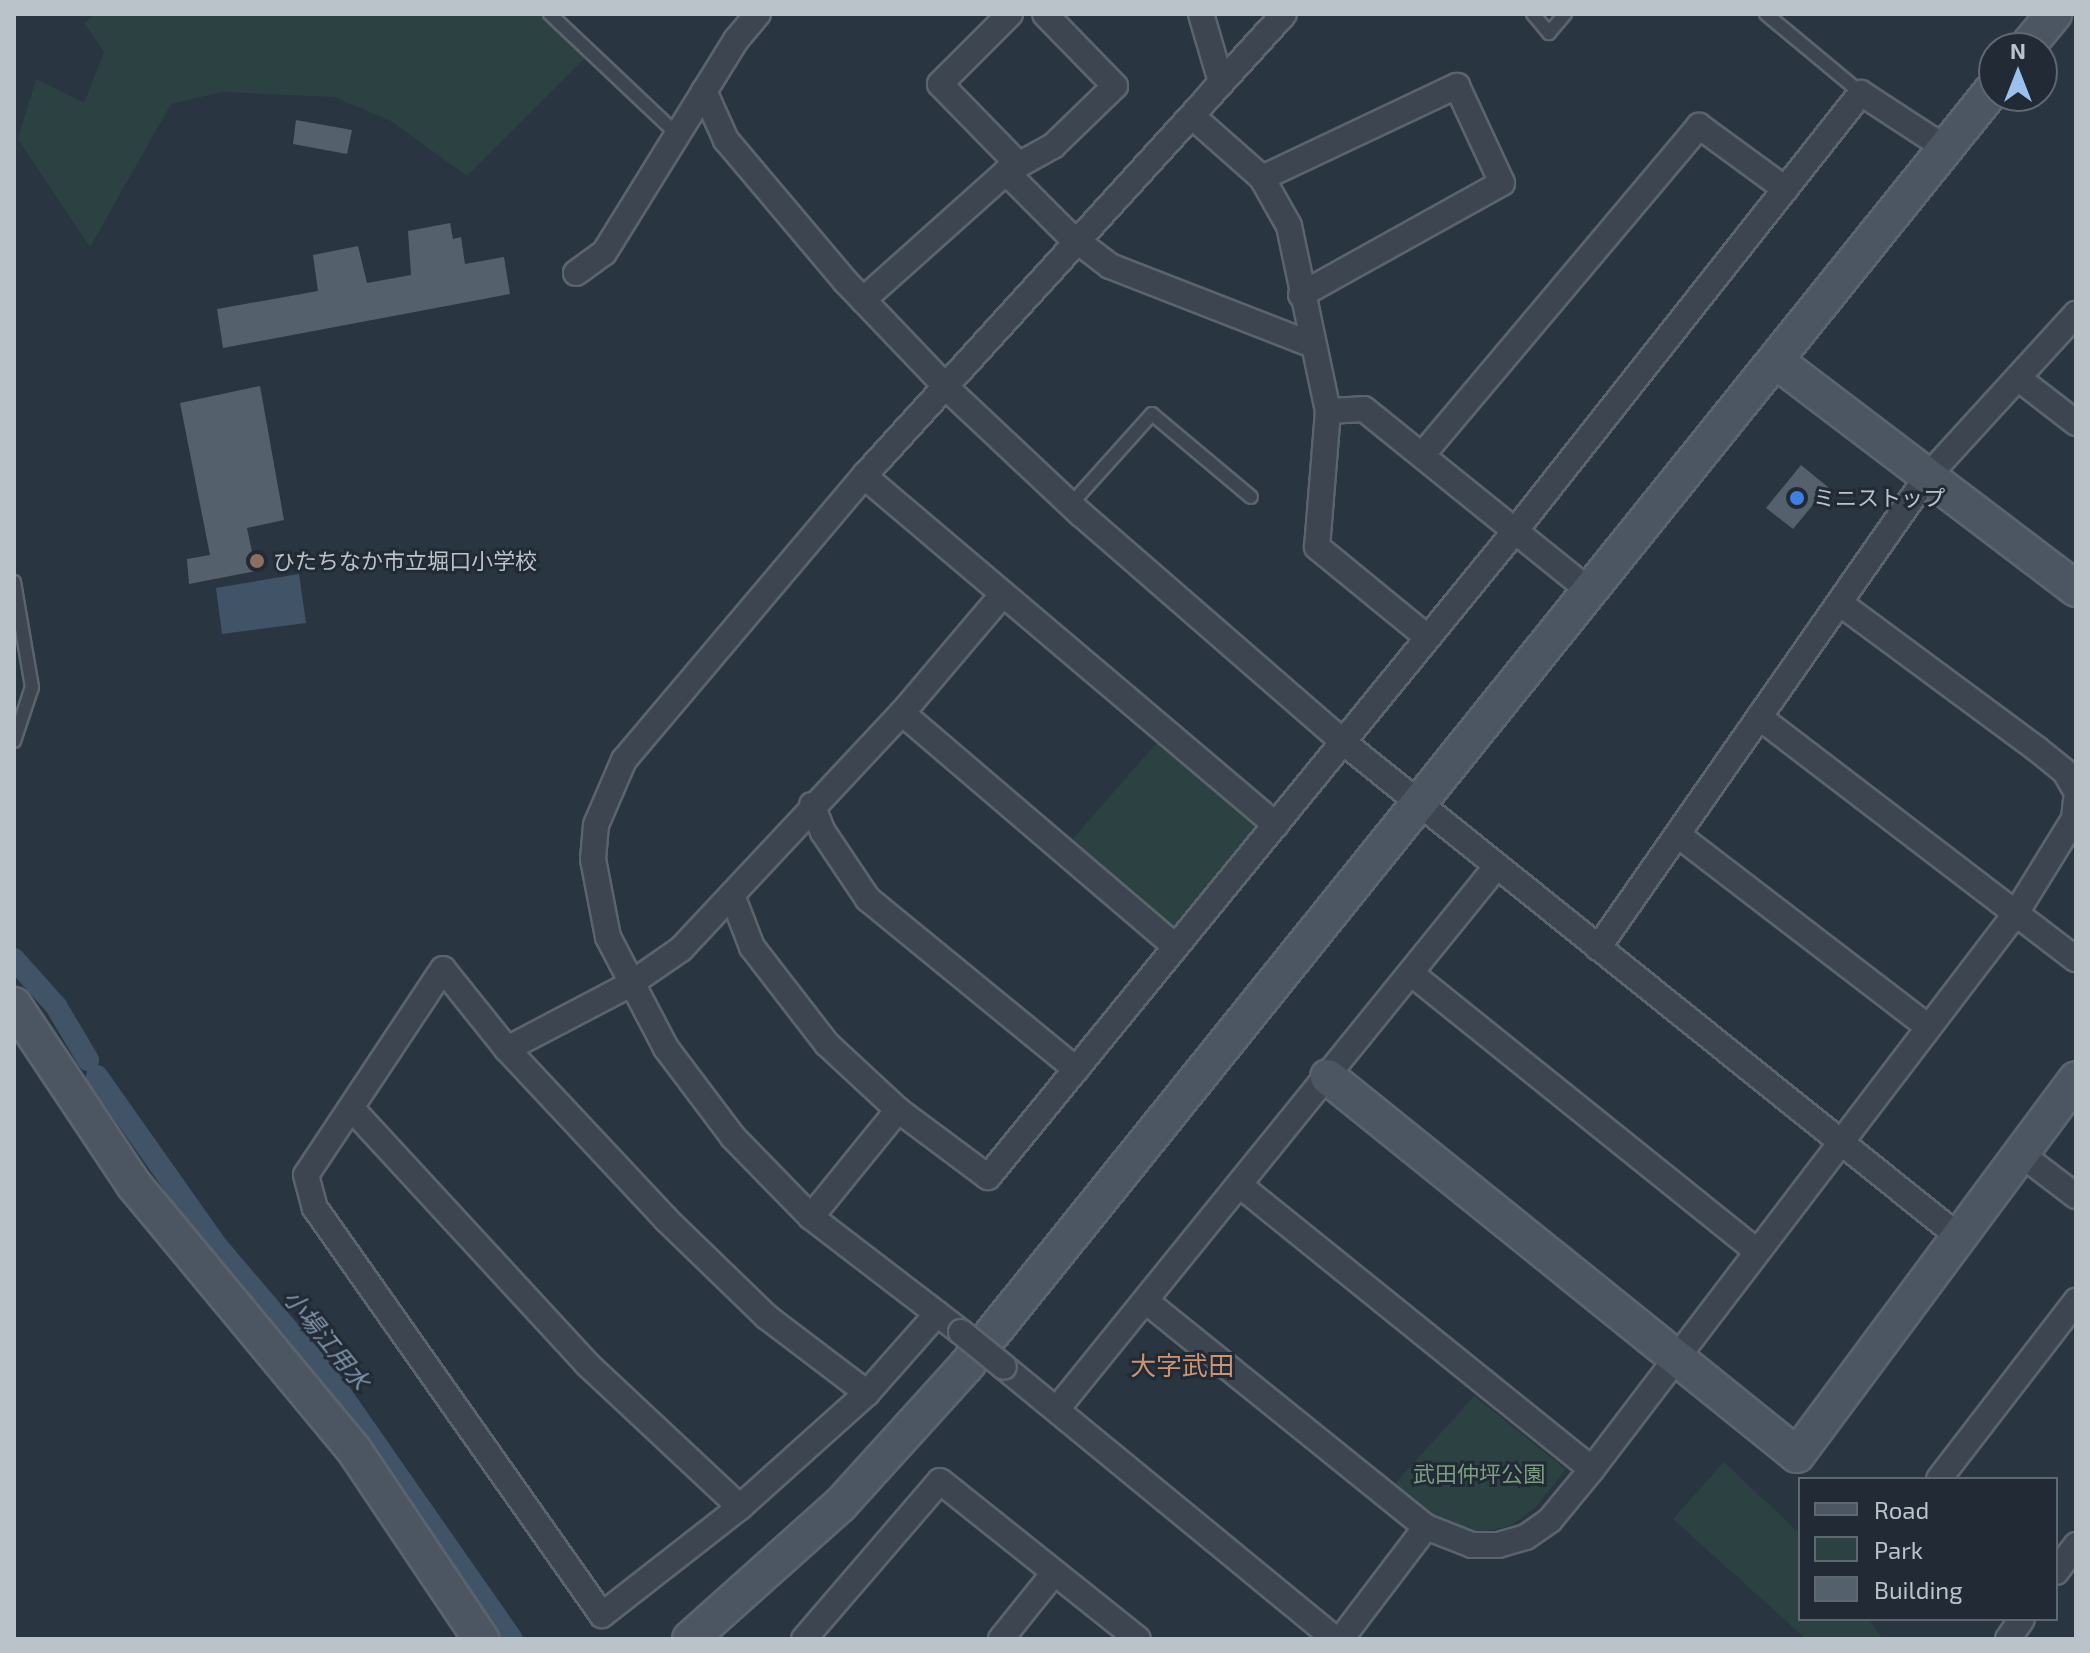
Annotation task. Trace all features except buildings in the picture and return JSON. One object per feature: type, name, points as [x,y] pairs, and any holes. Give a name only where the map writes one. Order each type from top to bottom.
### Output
[{"type":"street","points":[[576,273],[604,253],[704,91],[758,14]]},
{"type":"street","points":[[1010,14],[940,84],[1080,243],[1110,266],[1180,298],[1313,345]]},
{"type":"street","points":[[863,300],[1012,168],[1053,146],[1115,86],[1045,14]]},
{"type":"street","points":[[1201,14],[1221,82]]},
{"type":"street","points":[[1284,14],[1080,243],[943,384],[624,760],[606,794],[593,859],[597,898],[629,985],[666,1048],[733,1137],[811,1217],[961,1332],[1338,1639],[1426,1527]]},
{"type":"street","points":[[2039,32],[2054,14]]},
{"type":"street","points":[[1262,178],[1457,86],[1502,183],[1301,295]]},
{"type":"street","points":[[704,91],[726,140],[863,300],[943,384],[1071,504],[1343,742],[1959,1237]]},
{"type":"street","points":[[732,895],[752,947],[827,1044],[898,1110],[988,1177],[1515,531],[1861,93],[1945,148]]},
{"type":"street","points":[[690,1639],[813,1532],[893,1450],[1419,804],[1978,108]]},
{"type":"street","points":[[1192,116],[1262,178],[1289,226],[1301,295],[1328,411],[1317,547],[1427,637]]},
{"type":"street","points":[[1423,454],[1699,126],[1785,189]]},
{"type":"street","points":[[1598,948],[1927,477],[2076,314]]},
{"type":"street","points":[[1776,361],[2076,589]]},
{"type":"street","points":[[2018,378],[2076,423]]},
{"type":"street","points":[[1328,411],[1364,409],[1588,590]]},
{"type":"street","points":[[864,476],[1276,825]]},
{"type":"street","points":[[507,1049],[629,985],[681,949],[812,805],[902,713],[1003,594]]},
{"type":"street","points":[[1841,604],[2037,749],[2065,772],[2076,791]]},
{"type":"street","points":[[902,713],[1175,946]]},
{"type":"street","points":[[1759,717],[2076,959]]},
{"type":"street","points":[[1147,1302],[1426,1527],[1472,1545],[1498,1545],[1526,1537],[1550,1520],[1592,1469],[2016,913],[2074,819],[2076,800]]},
{"type":"street","points":[[812,805],[823,832],[868,899],[1076,1069]]},
{"type":"street","points":[[1678,835],[1928,1027]]},
{"type":"street","points":[[1057,1409],[1242,1187],[1496,867]]},
{"type":"street","points":[[867,1393],[767,1317],[666,1219],[507,1049],[443,969],[306,1175],[315,1208],[602,1615],[740,1507],[867,1393],[937,1314]]},
{"type":"street","points":[[1412,974],[1756,1251]]},
{"type":"street","points":[[14,1005],[134,1185],[354,1450],[481,1639]]},
{"type":"street","points":[[1328,1077],[1797,1455],[2076,1079]]},
{"type":"street","points":[[352,1109],[587,1364],[740,1507]]},
{"type":"street","points":[[811,1217],[898,1110]]},
{"type":"street","points":[[2021,1154],[2076,1196]]},
{"type":"street","points":[[1242,1187],[1592,1469]]},
{"type":"street","points":[[1941,1477],[2076,1301]]},
{"type":"street","points":[[804,1639],[940,1481],[1138,1639]]},
{"type":"street","points":[[2058,1569],[2076,1545]]},
{"type":"street","points":[[1001,1639],[1054,1573]]},
{"type":"street","points":[[2008,1639],[2021,1621]]},
{"type":"lane","points":[[550,14],[677,134]]},
{"type":"lane","points":[[1533,14],[1549,33],[1565,14]]},
{"type":"lane","points":[[1766,14],[1861,93]]},
{"type":"lane","points":[[1071,504],[1152,414],[1251,497]]},
{"type":"lane","points":[[14,582],[32,687],[14,741]]},
{"type":"green space","points":[[96,14],[541,14],[585,58],[467,176],[391,121],[334,97],[222,92],[171,104],[90,247],[18,139],[36,79],[84,103],[104,52],[84,23]]},
{"type":"green space","points":[[1161,738],[1261,824],[1180,928],[1168,927],[1070,842]]},
{"type":"green space","name":"武田仲坪公園","points":[[1474,1396],[1566,1469],[1536,1507],[1510,1526],[1478,1533],[1428,1517],[1390,1489]]},
{"type":"green space","points":[[1724,1462],[1798,1532],[1798,1621],[1870,1621],[1882,1639],[1806,1639],[1673,1519]]},
{"type":"water","points":[[299,574],[306,623],[222,634],[216,588]]},
{"type":"waterway","name":"小場江用水","points":[[14,959],[56,1006],[88,1060]]},
{"type":"waterway","name":"小場江用水","points":[[97,1076],[217,1246],[334,1384],[512,1639]]},
{"type":"place","name":"ミニストップ","points":[[1797,498]]},
{"type":"place","name":"ひたちなか市立堀口小学校","points":[[257,561]]},
{"type":"district","name":"大字武田","points":[[1182,1365]]}]
